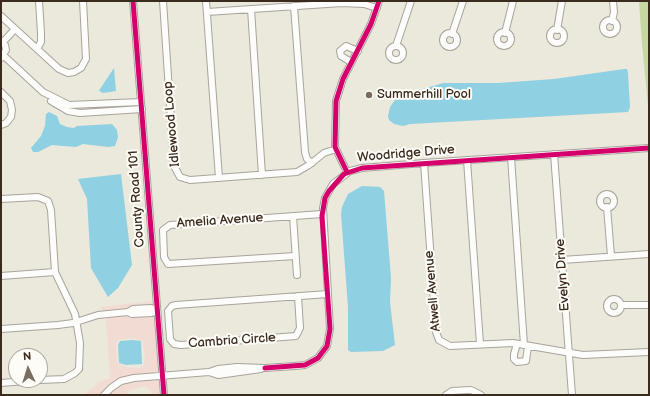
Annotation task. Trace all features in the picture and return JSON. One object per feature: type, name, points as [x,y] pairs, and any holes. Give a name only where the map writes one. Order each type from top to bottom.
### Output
[{"type":"street","points":[[37,49],[41,42],[39,1]]},
{"type":"street","points":[[1,16],[63,71],[74,72],[81,68],[84,64],[86,54],[82,1]]},
{"type":"street","name":"County Road 101","points":[[133,1],[164,395]]},
{"type":"street","name":"Idlewood Loop","points":[[163,1],[175,170],[180,177],[186,180],[297,172],[312,163],[324,153],[336,149]]},
{"type":"street","points":[[206,1],[219,178]]},
{"type":"street","points":[[347,172],[336,149],[334,126],[338,89],[358,51],[379,1]]},
{"type":"street","points":[[396,46],[411,1]]},
{"type":"street","points":[[452,34],[463,1]]},
{"type":"street","points":[[505,33],[513,1]]},
{"type":"street","points":[[557,30],[562,1]]},
{"type":"street","points":[[612,21],[614,12],[613,1]]},
{"type":"street","points":[[207,12],[355,3],[377,8]]},
{"type":"street","points":[[294,6],[304,152],[307,159],[312,163]]},
{"type":"street","points":[[251,9],[262,175]]},
{"type":"street","points":[[15,29],[2,42],[6,47],[2,57],[43,92],[69,105],[142,106]]},
{"type":"street","points":[[351,62],[341,56],[340,51],[346,46],[358,51]]},
{"type":"street","points":[[1,92],[10,101],[12,110],[6,123],[1,125]]},
{"type":"street","name":"Woodridge Drive","points":[[104,395],[111,388],[122,381],[134,378],[208,372],[237,367],[265,368],[305,365],[312,362],[324,352],[327,346],[330,329],[322,214],[325,198],[329,191],[339,178],[347,172],[362,168],[424,163],[649,148]]},
{"type":"street","name":"Evelyn Drive","points":[[554,154],[572,395]]},
{"type":"street","points":[[511,157],[526,361],[517,362],[514,359],[517,344]]},
{"type":"street","points":[[467,160],[480,344]]},
{"type":"street","name":"Atwell Avenue","points":[[424,163],[437,337],[442,343],[450,346],[517,344],[569,353],[592,355],[649,352]]},
{"type":"street","points":[[1,199],[38,197],[48,201],[51,210],[55,272],[63,291],[72,306],[77,322],[80,343],[79,369],[75,373],[64,378],[48,379]]},
{"type":"street","points":[[607,207],[610,256]]},
{"type":"street","name":"Amelia Avenue","points":[[296,256],[176,265],[168,264],[164,257],[162,233],[167,226],[322,214]]},
{"type":"street","points":[[293,216],[297,275]]},
{"type":"street","points":[[562,260],[649,254]]},
{"type":"street","points":[[1,276],[55,272]]},
{"type":"street","name":"Cambria Circle","points":[[298,296],[300,328],[296,336],[181,345],[174,344],[170,339],[168,311],[172,306],[298,296],[328,294]]},
{"type":"street","points":[[621,305],[649,305]]},
{"type":"street","points":[[1,329],[58,325],[77,322],[98,315],[128,312],[132,314],[152,313],[157,310]]},
{"type":"street","points":[[446,395],[452,391],[471,390],[481,395]]},
{"type":"shaded area","points":[[154,301],[160,373],[134,375],[100,395],[84,395],[98,383],[110,378],[106,320],[101,307]],"holes":[[[133,338],[143,341],[145,360],[144,365],[140,368],[125,367],[117,363],[116,345],[118,340]]]},
{"type":"shaded area","points":[[161,378],[162,395],[152,395],[151,390],[145,386],[133,389],[124,395],[107,395],[122,383],[134,380]]},
{"type":"green space","points":[[639,1],[649,1],[649,116],[642,44]]},
{"type":"water","points":[[114,68],[116,91],[103,93],[99,91],[100,89]]},
{"type":"water","points":[[627,69],[628,73],[630,107],[628,112],[410,124],[403,126],[394,124],[389,120],[388,116],[390,107],[397,97],[443,83],[498,83],[554,79]]},
{"type":"water","points":[[49,112],[57,116],[60,124],[67,127],[74,128],[77,126],[112,124],[117,130],[118,137],[115,146],[108,147],[83,144],[76,147],[52,145],[38,152],[33,152],[31,148],[41,136],[45,126],[46,114]]},
{"type":"water","points":[[121,174],[132,265],[118,288],[108,297],[91,268],[87,199],[78,179]]},
{"type":"water","points":[[362,186],[380,187],[384,191],[391,278],[390,302],[395,345],[383,351],[351,352],[348,350],[348,307],[341,214],[342,207],[348,194]]},
{"type":"water","points":[[120,341],[141,341],[142,364],[126,365],[119,363],[118,345]]},
{"type":"cycle path","points":[[133,1],[164,395]]},
{"type":"cycle path","points":[[347,172],[335,147],[336,101],[343,79],[371,24],[379,1]]},
{"type":"cycle path","points":[[265,368],[305,365],[318,358],[327,346],[330,329],[322,216],[325,198],[329,191],[344,174],[362,168],[649,148]]},
{"type":"place","name":"Summerhill Pool","points":[[369,95]]}]
